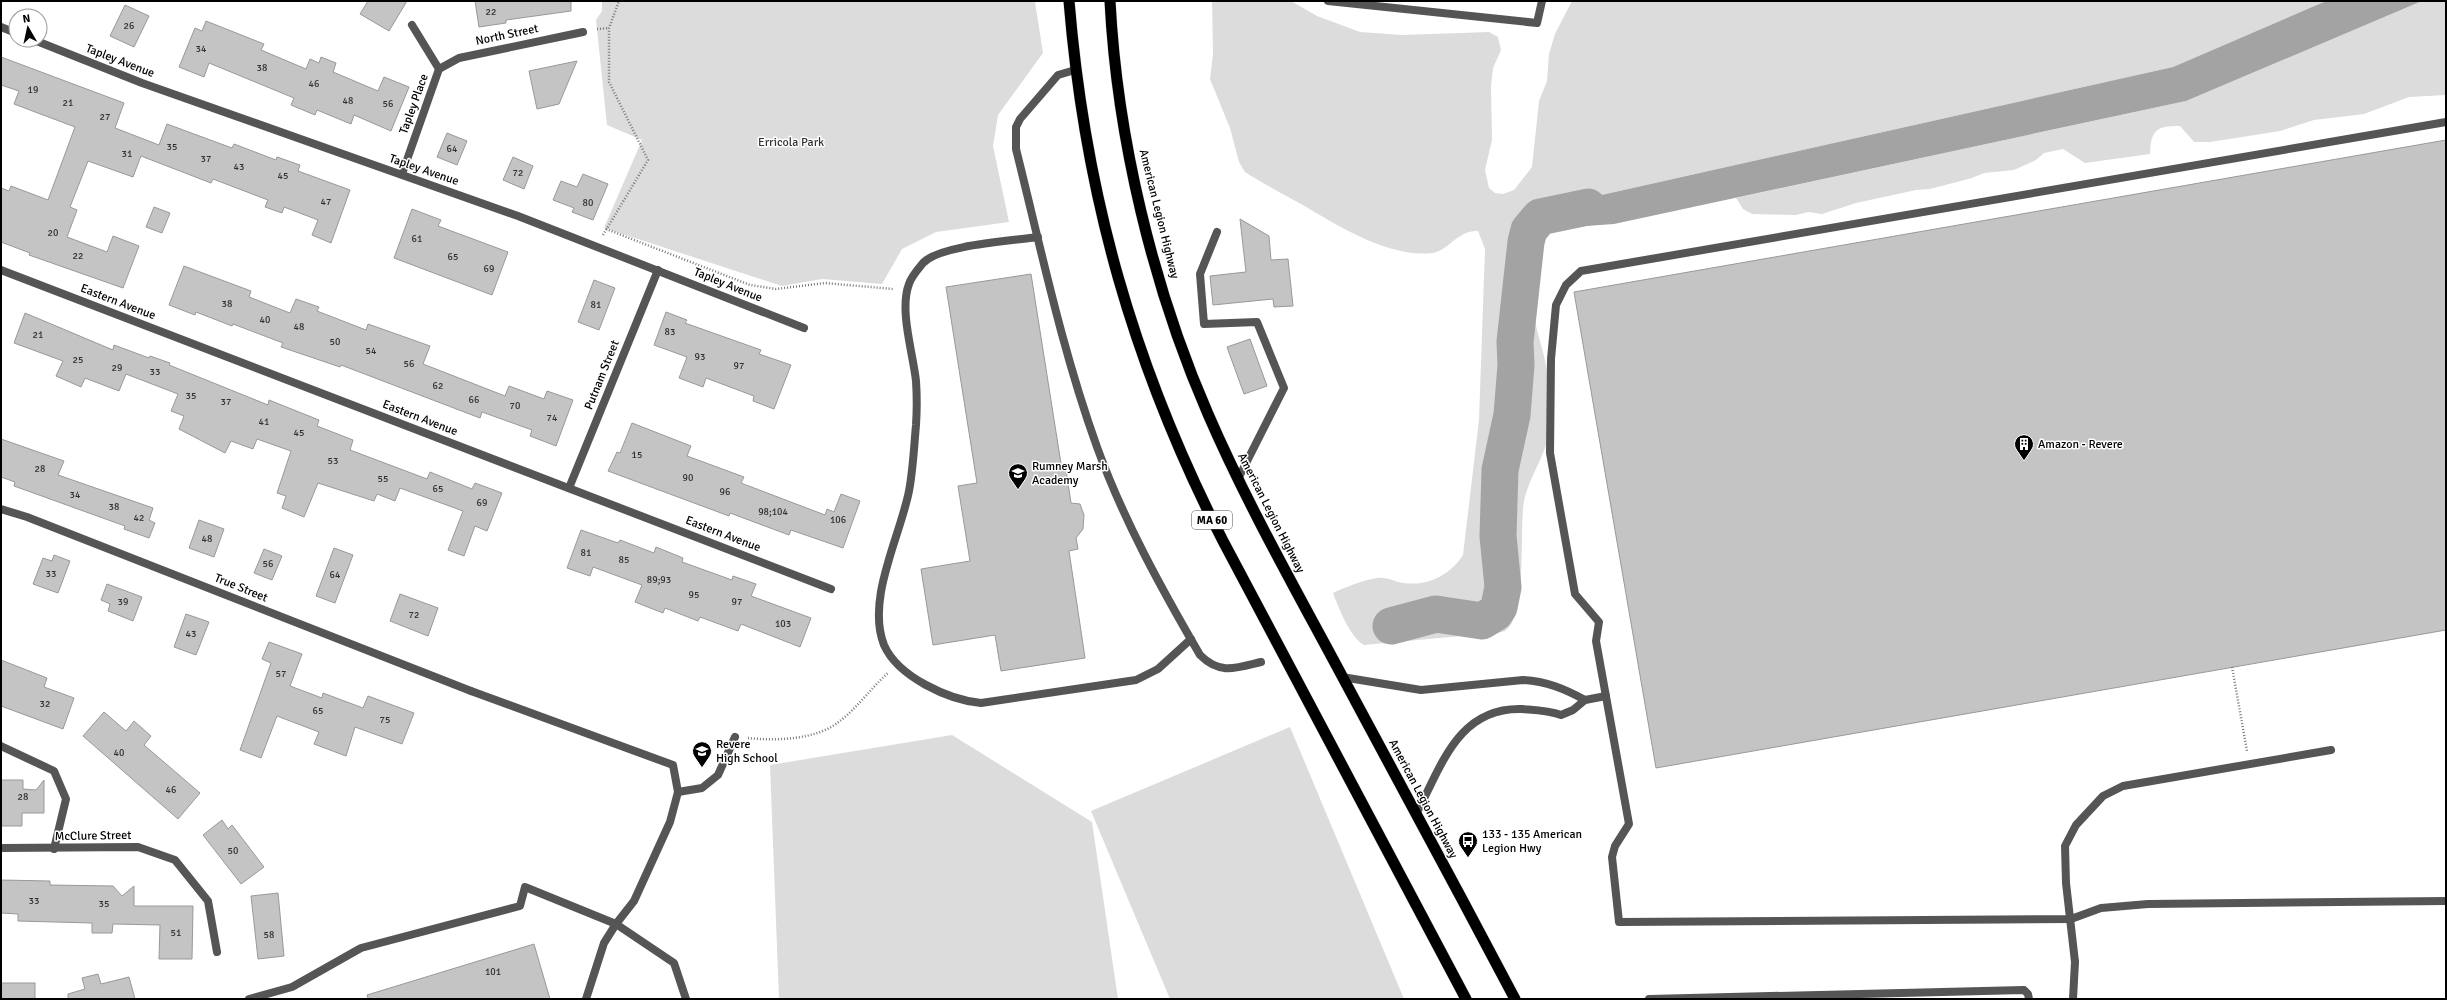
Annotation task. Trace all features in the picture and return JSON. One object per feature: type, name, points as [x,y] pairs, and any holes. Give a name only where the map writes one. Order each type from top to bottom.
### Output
[{"type":"highway","name":"MA 60","points":[[1069,1],[1075,70],[1092,175],[1112,260],[1143,360],[1174,438],[1223,541],[1466,999]]},
{"type":"highway","name":"American Legion Highway","points":[[1110,1],[1126,128],[1138,193],[1157,268],[1192,374],[1238,479],[1514,999]]},
{"type":"street","points":[[1328,1],[1537,23],[1542,1]]},
{"type":"street","name":"Tapley Place","points":[[402,174],[439,69],[412,25]]},
{"type":"street","name":"North Street","points":[[439,69],[459,58],[583,32]]},
{"type":"street","name":"Tapley Avenue","points":[[48,46],[142,84],[402,174],[596,246],[804,328]]},
{"type":"street","points":[[1075,70],[1058,76],[1033,103],[1016,128],[1016,149],[1074,374],[1097,448],[1129,522],[1191,639],[1204,659],[1219,668],[1234,668],[1261,662]]},
{"type":"street","points":[[2446,122],[1581,271],[1566,285],[1556,305],[1551,359],[1550,453],[1575,594],[1598,622],[1596,641],[1630,824],[1616,846],[1612,857],[1619,922],[2070,919],[2101,908],[2148,904],[2446,901]]},
{"type":"street","points":[[1217,232],[1200,274],[1204,324],[1257,322],[1284,388],[1238,479]]},
{"type":"street","points":[[1038,237],[939,252],[923,263],[909,284],[907,291],[906,311],[916,381],[917,410],[910,490],[901,527],[881,590],[879,622],[885,646],[899,664],[910,674],[955,699],[981,703],[1136,680],[1158,669],[1191,639]]},
{"type":"street","name":"Eastern Avenue","points":[[1,270],[831,589]]},
{"type":"street","name":"Putnam Street","points":[[569,488],[658,270]]},
{"type":"street","name":"True Street","points":[[1,509],[27,516],[471,691],[673,765],[678,792]]},
{"type":"street","points":[[1342,677],[1421,690],[1535,680],[1568,690],[1585,700]]},
{"type":"street","points":[[1416,814],[1449,749],[1462,733],[1476,722],[1496,712],[1514,709],[1549,710],[1561,715],[1573,710],[1585,700],[1606,696]]},
{"type":"street","points":[[586,999],[604,943],[616,924],[634,901],[658,852],[670,822],[678,792],[702,788],[718,775],[735,737]]},
{"type":"street","points":[[1,746],[54,771],[66,799],[54,849]]},
{"type":"street","points":[[2073,999],[2075,962],[2066,883],[2065,846],[2076,825],[2103,796],[2123,786],[2331,750]]},
{"type":"street","name":"McClure Street","points":[[1,848],[54,849],[138,847],[175,860],[208,901],[217,952]]},
{"type":"street","points":[[250,999],[292,987],[361,948],[520,906],[525,886],[616,924],[674,963],[686,999]]},
{"type":"street","points":[[1649,999],[2024,990],[2029,996]]},
{"type":"path","points":[[596,246],[648,160],[609,82],[609,28],[619,1]]},
{"type":"path","points":[[606,230],[750,286],[776,289],[825,283],[907,291]]},
{"type":"path","points":[[735,737],[761,739],[787,738],[825,729],[844,718],[899,664]]},
{"type":"path","points":[[2232,667],[2249,764]]},
{"type":"green space","name":"Erricola Park","points":[[602,1],[1035,2],[1043,53],[998,115],[993,146],[1009,222],[936,232],[902,249],[882,284],[822,279],[782,286],[604,228],[642,140],[607,125],[596,20],[602,11]]},
{"type":"green space","points":[[1212,1],[1291,1],[1317,16],[1360,32],[1402,35],[1489,32],[1498,37],[1501,50],[1493,68],[1491,86],[1492,140],[1485,170],[1489,188],[1495,193],[1503,194],[1514,190],[1532,167],[1539,101],[1547,81],[1549,54],[1555,34],[1572,1],[2326,1],[2173,67],[1597,196],[1579,194],[1565,198],[1559,202],[1537,217],[1547,234],[1536,248],[1530,265],[1529,283],[1531,302],[1548,375],[1551,421],[1550,431],[1544,451],[1524,501],[1520,591],[1517,608],[1512,622],[1505,631],[1498,633],[1364,645],[1354,636],[1333,593],[1366,580],[1377,578],[1386,578],[1398,582],[1408,583],[1426,582],[1443,575],[1457,563],[1463,555],[1479,420],[1485,249],[1478,231],[1464,234],[1443,249],[1432,253],[1415,253],[1381,245],[1330,221],[1245,172],[1239,162],[1230,128],[1210,79],[1213,54]]},
{"type":"green space","points":[[2422,1],[2446,1],[2446,95],[2409,97],[2364,114],[2314,120],[2280,131],[2210,142],[2194,142],[2180,126],[2166,127],[2161,128],[2154,134],[2150,154],[2085,163],[2063,149],[2044,153],[2036,160],[2014,170],[1984,173],[1972,178],[1930,189],[1916,190],[1856,203],[1822,214],[1808,212],[1796,215],[1752,214],[1743,209],[1736,198],[2186,101]]},
{"type":"green space","points":[[1290,727],[1404,999],[1170,999],[1091,811]]},
{"type":"green space","points":[[952,735],[1092,822],[1118,999],[779,999],[770,765]]},
{"type":"shaded area","points":[[2326,1],[2422,1],[2186,101],[1614,224],[1572,227],[1547,234],[1537,217],[1537,210],[1547,199],[1561,200],[1570,195],[1579,194],[1597,196],[2173,67]]},
{"type":"building","points":[[368,1],[407,1],[389,31],[360,14]]},
{"type":"building","points":[[475,1],[571,1],[571,11],[506,20],[506,23],[479,27]]},
{"type":"building","points":[[125,5],[149,16],[134,47],[110,36]]},
{"type":"building","points":[[206,21],[264,44],[261,50],[306,69],[310,59],[319,63],[321,57],[336,63],[333,72],[378,91],[384,77],[409,87],[391,131],[354,115],[351,124],[317,110],[315,115],[291,105],[294,98],[209,63],[204,77],[179,67],[195,28],[202,31]]},
{"type":"building","points":[[1,57],[124,103],[115,128],[159,145],[167,124],[232,148],[234,144],[276,160],[277,157],[300,165],[298,171],[350,190],[331,243],[312,235],[318,220],[284,207],[282,213],[265,207],[268,200],[213,179],[211,183],[141,156],[133,177],[88,161],[70,207],[77,210],[67,237],[107,252],[113,236],[139,246],[123,288],[29,255],[30,253],[1,242],[1,188],[9,191],[11,186],[48,200],[75,127],[14,104],[19,91],[1,85]]},
{"type":"building","points":[[577,61],[559,104],[537,109],[529,71]]},
{"type":"building","points":[[447,133],[467,141],[457,165],[437,157]]},
{"type":"building","name":"Amazon - Revere","points":[[2446,140],[2446,630],[1656,768],[1574,292]]},
{"type":"building","points":[[513,157],[533,166],[524,189],[503,180]]},
{"type":"building","points":[[583,174],[608,184],[593,220],[572,212],[574,208],[553,200],[561,181],[577,187]]},
{"type":"building","points":[[154,207],[170,213],[162,233],[146,227]]},
{"type":"building","points":[[412,209],[441,220],[438,226],[508,252],[492,295],[394,258]]},
{"type":"building","points":[[1240,219],[1269,236],[1271,260],[1288,259],[1293,306],[1274,307],[1273,299],[1213,305],[1210,276],[1246,272]]},
{"type":"building","points":[[184,266],[251,291],[249,297],[290,313],[296,299],[319,307],[317,311],[366,330],[368,324],[430,346],[423,364],[505,396],[509,386],[544,399],[547,391],[573,400],[556,446],[530,436],[532,430],[482,412],[480,418],[341,365],[340,367],[281,347],[283,343],[233,324],[232,326],[196,312],[195,315],[169,305]]},
{"type":"building","points":[[1031,274],[1062,470],[1066,470],[1071,503],[1080,504],[1084,515],[1083,529],[1076,538],[1078,549],[1069,551],[1085,658],[1001,671],[995,635],[933,645],[921,569],[970,561],[958,486],[977,483],[946,287]]},
{"type":"building","points":[[594,280],[615,288],[599,330],[578,322]]},
{"type":"building","points":[[666,312],[687,320],[685,323],[761,350],[759,354],[791,365],[774,409],[753,401],[754,396],[706,378],[703,387],[679,378],[687,357],[654,345]]},
{"type":"building","points":[[25,313],[113,350],[114,345],[149,358],[150,356],[170,363],[169,365],[268,405],[269,400],[319,420],[317,426],[353,440],[350,450],[427,479],[430,472],[472,489],[475,483],[502,493],[487,531],[475,526],[464,556],[448,550],[463,511],[400,488],[395,501],[377,494],[374,501],[318,483],[304,517],[282,508],[286,496],[277,493],[291,451],[257,439],[253,449],[231,441],[225,453],[179,429],[184,416],[171,411],[178,394],[126,374],[119,391],[85,378],[81,387],[56,376],[63,361],[14,343]]},
{"type":"building","points":[[1250,339],[1267,386],[1244,394],[1227,347]]},
{"type":"building","points":[[632,423],[691,446],[687,456],[744,477],[741,483],[825,515],[827,509],[834,512],[841,494],[860,501],[843,548],[791,530],[789,535],[730,513],[729,516],[608,471],[617,452],[620,453]]},
{"type":"building","points":[[1,439],[64,461],[58,475],[153,508],[149,520],[155,523],[149,538],[124,529],[125,526],[14,486],[15,482],[1,477]]},
{"type":"building","points":[[199,520],[224,529],[214,557],[189,548]]},
{"type":"building","points":[[581,530],[618,543],[620,540],[654,553],[656,547],[683,558],[682,562],[732,580],[733,576],[756,584],[751,596],[811,618],[800,647],[741,624],[738,631],[700,617],[698,621],[665,608],[663,613],[635,602],[642,585],[593,567],[590,576],[567,568]]},
{"type":"building","points":[[334,548],[353,555],[335,603],[316,596]]},
{"type":"building","points":[[264,549],[282,556],[272,580],[254,573]]},
{"type":"building","points":[[54,555],[70,561],[58,593],[33,584],[43,558],[52,561]]},
{"type":"building","points":[[107,584],[142,597],[133,621],[108,611],[110,604],[101,600]]},
{"type":"building","points":[[400,594],[438,608],[428,636],[390,621]]},
{"type":"building","points":[[186,614],[209,622],[196,655],[174,647]]},
{"type":"building","points":[[269,642],[302,654],[290,686],[322,698],[323,693],[363,708],[368,696],[414,713],[402,744],[355,727],[346,756],[314,744],[319,732],[277,716],[261,758],[240,750],[271,663],[262,659]]},
{"type":"building","points":[[1,660],[47,678],[44,687],[74,698],[63,729],[1,706]]},
{"type":"building","points":[[104,712],[126,731],[134,721],[151,736],[144,745],[200,793],[178,819],[83,736]]},
{"type":"building","points":[[1,780],[23,780],[23,789],[36,790],[44,780],[44,813],[22,813],[22,826],[1,826]]},
{"type":"building","points":[[222,820],[228,829],[232,825],[264,867],[241,884],[203,835]]},
{"type":"building","points":[[1,880],[50,881],[50,885],[113,886],[122,896],[134,886],[134,906],[193,906],[192,959],[159,959],[160,925],[113,924],[112,933],[92,933],[92,923],[18,921],[18,914],[1,913]]},
{"type":"building","points":[[278,893],[284,956],[258,959],[251,896]]},
{"type":"building","points":[[534,944],[550,999],[368,999],[367,995]]},
{"type":"building","points":[[98,974],[101,984],[129,977],[135,999],[68,999],[68,994],[85,989],[82,978]]},
{"type":"building","points":[[1,983],[35,983],[35,999],[1,999]]},
{"type":"waterway","points":[[1391,626],[1436,614],[1482,621],[1495,613],[1499,607],[1503,587],[1498,536],[1500,470],[1512,415],[1516,365],[1515,342],[1526,242],[1529,230],[1540,217],[1588,207]]},
{"type":"place","name":"Amazon - Revere","points":[[2024,461]]},
{"type":"place","name":"Rumney Marsh Academy","points":[[1018,490]]},
{"type":"place","name":"Revere High School","points":[[702,768]]},
{"type":"place","name":"133 - 135 American Legion Hwy","points":[[1468,858]]}]
